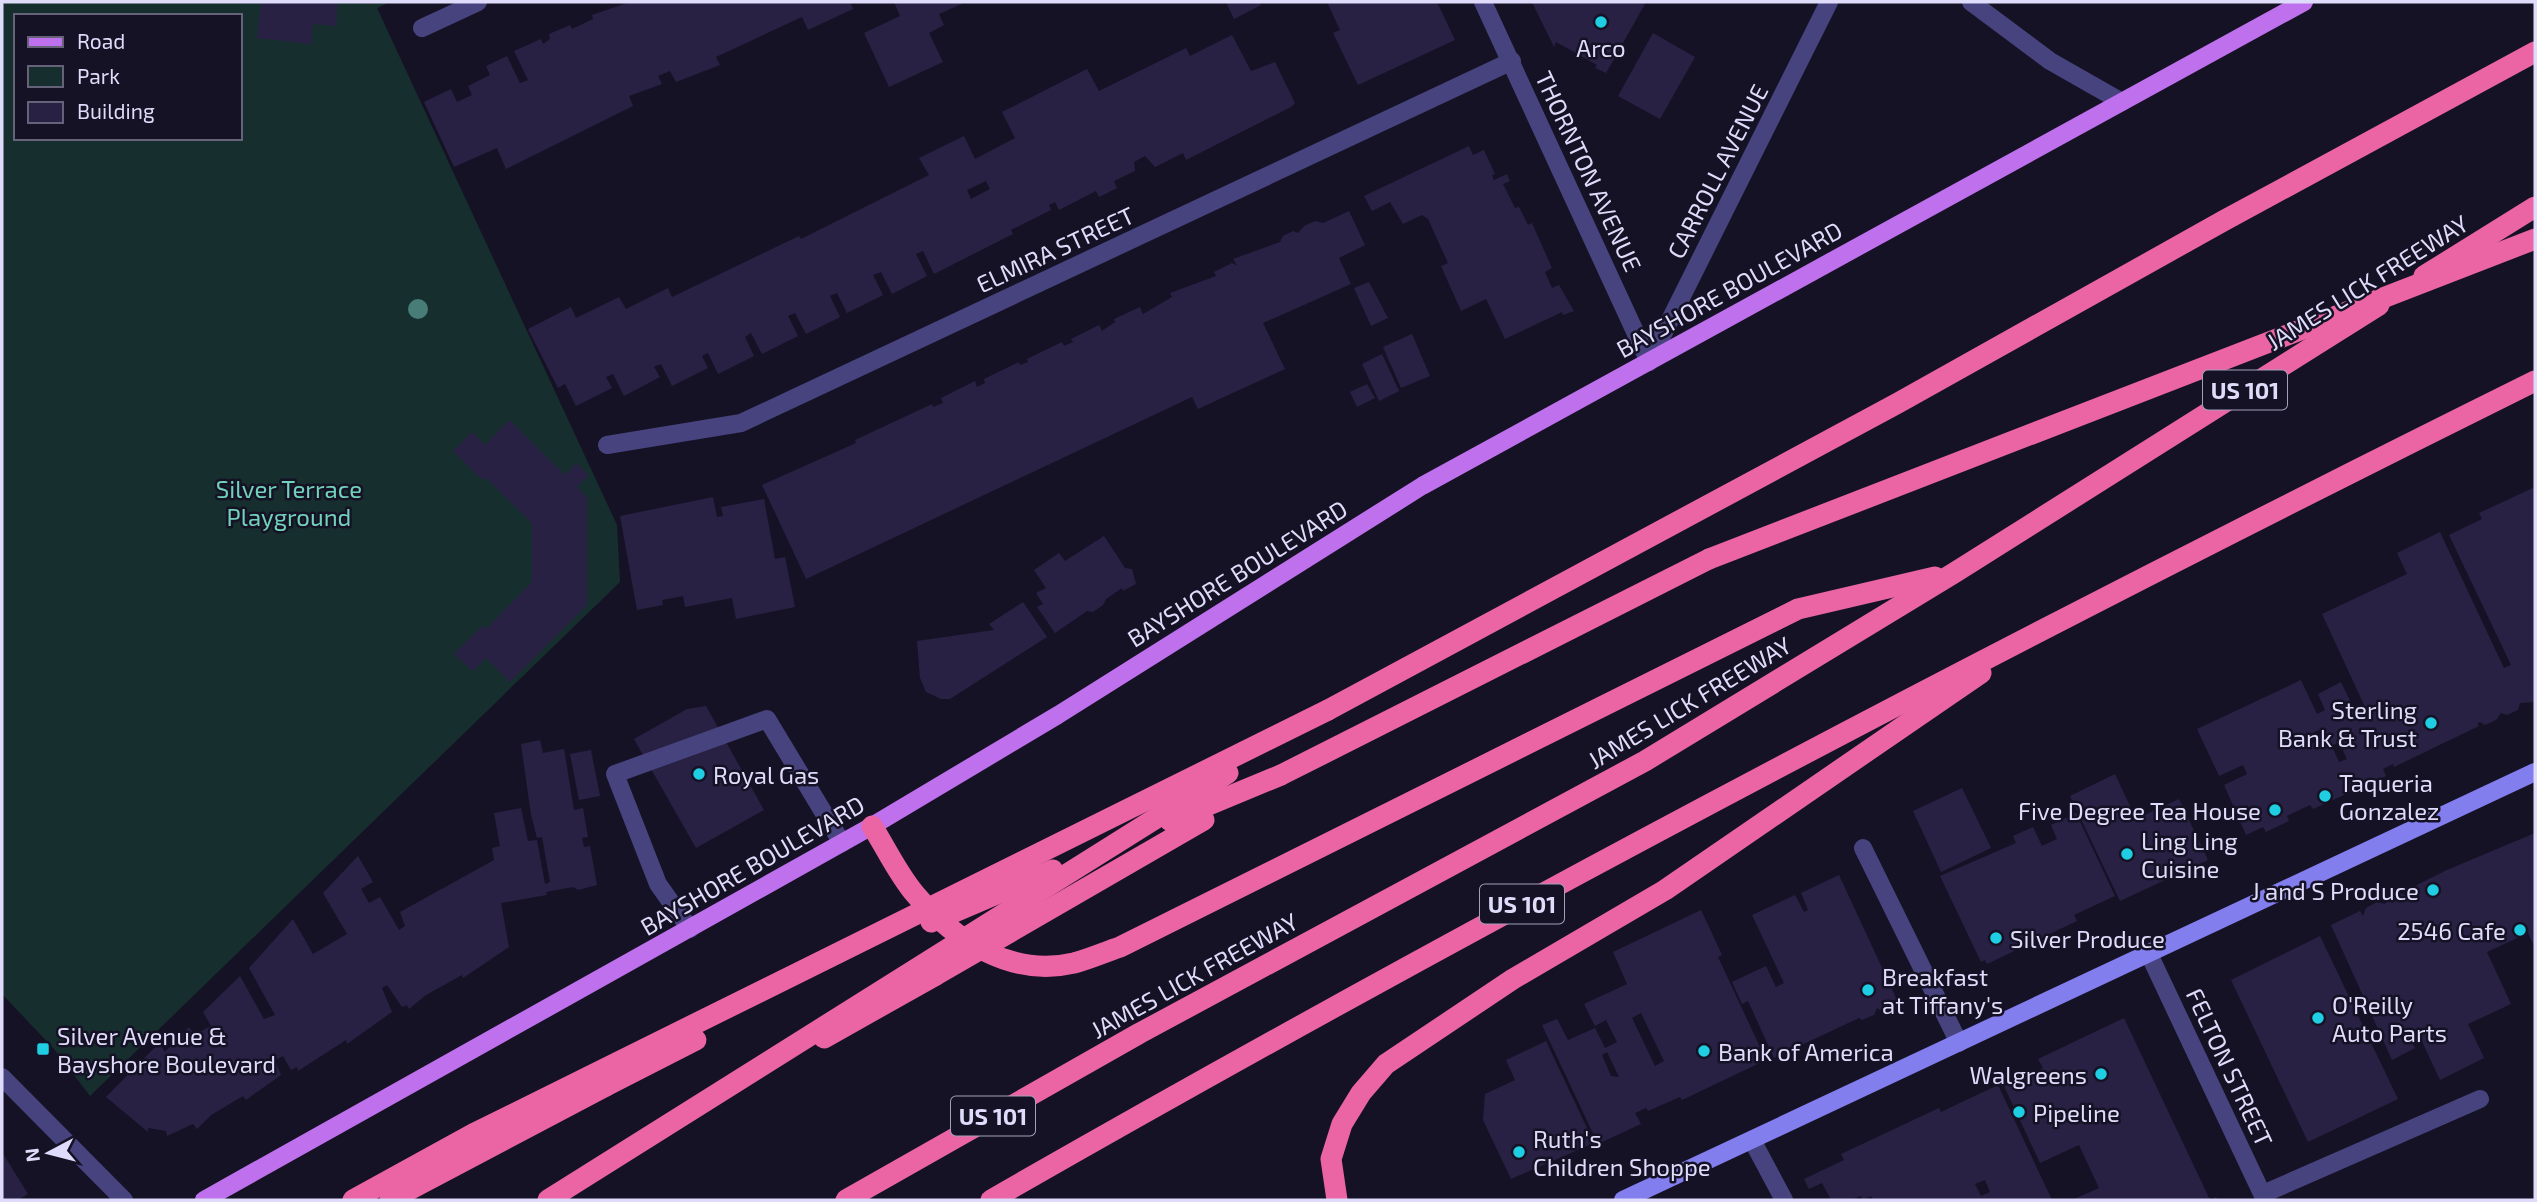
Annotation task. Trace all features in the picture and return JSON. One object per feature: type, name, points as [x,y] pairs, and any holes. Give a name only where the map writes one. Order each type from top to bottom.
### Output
[{"type":"highway","points":[[353,1200],[498,1122],[1328,710],[2535,52]]},
{"type":"highway","name":"JAMES LICK FREEWAY","points":[[846,1200],[1140,1033],[1645,761],[1954,573],[2535,207]]},
{"type":"highway","points":[[535,1200],[936,975],[1281,775],[1709,559],[2535,239]]},
{"type":"highway","name":"US 101","points":[[991,1200],[1424,957],[2059,620],[2535,381]]},
{"type":"highway","points":[[872,826],[914,892],[950,930],[991,956],[1028,966],[1072,963],[1120,947],[1798,609],[1954,573]]},
{"type":"highway","points":[[1337,1200],[1331,1159],[1342,1124],[1361,1093],[1386,1064],[1423,1036],[1513,979],[1676,882],[2059,620]]},
{"type":"highway","points":[[548,1200],[1328,710]]},
{"type":"highway","points":[[390,1200],[482,1149],[906,932],[1281,775]]},
{"type":"main road","name":"BAYSHORE BOULEVARD","points":[[204,1200],[872,826],[1058,715],[1422,486],[2304,2]]},
{"type":"main road","points":[[1623,1200],[2535,772]]},
{"type":"street","points":[[422,28],[478,2]]},
{"type":"street","name":"THORNTON AVENUE","points":[[1483,2],[1649,362]]},
{"type":"street","name":"CARROLL AVENUE","points":[[1649,362],[1829,2]]},
{"type":"street","points":[[1971,2],[2050,61],[2122,102]]},
{"type":"street","name":"ELMIRA STREET","points":[[607,445],[741,423],[1512,61]]},
{"type":"street","points":[[691,929],[658,884],[615,774],[767,719],[842,843]]},
{"type":"street","points":[[1863,848],[1959,1044]]},
{"type":"street","name":"FELTON STREET","points":[[2149,954],[2264,1197]]},
{"type":"street","points":[[2,1077],[124,1200]]},
{"type":"street","points":[[2264,1197],[2480,1098]]},
{"type":"street","points":[[1752,1140],[1784,1200]]},
{"type":"green space","name":"Silver Terrace Playground","points":[[2,2],[390,2],[377,8],[617,525],[620,582],[90,1096],[54,1049],[2,994]]},
{"type":"building","points":[[261,2],[338,2],[336,26],[313,24],[311,44],[257,38]]},
{"type":"building","points":[[630,2],[850,2],[853,9],[808,30],[802,17],[716,57],[720,65],[676,82],[670,71],[658,76],[662,84],[629,96],[633,106],[506,169],[497,148],[454,167],[424,102],[451,89],[457,102],[472,95],[468,86],[490,75],[486,66],[507,56],[520,83],[528,80],[514,51],[541,39],[543,44],[550,39],[549,34],[570,25],[572,29],[593,19],[592,15]]},
{"type":"building","points":[[894,2],[966,2],[939,14],[944,25],[929,33],[943,62],[889,87],[864,33],[900,16]]},
{"type":"building","points":[[1226,2],[1259,2],[1261,5],[1234,19]]},
{"type":"building","points":[[1327,2],[1437,2],[1455,40],[1358,85],[1333,33],[1340,30]]},
{"type":"building","name":"Arco","points":[[1532,2],[1646,2],[1606,73],[1556,42],[1554,47]]},
{"type":"building","points":[[1653,33],[1695,57],[1660,119],[1618,96]]},
{"type":"building","points":[[1232,35],[1251,71],[1275,62],[1295,103],[1186,160],[1183,153],[1155,167],[1145,156],[1134,162],[1135,171],[1114,181],[1117,188],[1099,197],[1096,191],[1059,210],[1055,202],[1049,205],[1051,210],[1011,230],[1013,234],[934,274],[923,251],[916,254],[927,276],[892,294],[881,272],[873,275],[883,295],[847,313],[837,293],[830,296],[840,317],[806,334],[795,313],[788,316],[798,336],[762,354],[751,333],[745,337],[754,356],[718,374],[708,353],[702,356],[708,368],[672,386],[661,364],[654,367],[660,377],[624,396],[613,374],[606,377],[612,388],[576,406],[565,384],[558,388],[528,329],[571,307],[576,318],[619,297],[626,309],[668,288],[672,297],[799,236],[801,239],[929,175],[919,158],[964,136],[975,159],[1015,138],[1002,112],[1087,69],[1099,91],[1186,48],[1190,56]],"holes":[[[986,181],[990,189],[971,199],[967,190]]]},
{"type":"building","points":[[1469,146],[1473,155],[1484,150],[1495,174],[1492,175],[1494,180],[1507,174],[1510,181],[1503,184],[1515,208],[1519,207],[1528,225],[1532,223],[1552,268],[1545,272],[1552,288],[1559,285],[1574,311],[1563,315],[1562,312],[1505,339],[1486,299],[1461,311],[1441,266],[1448,263],[1428,219],[1422,215],[1403,224],[1390,202],[1372,211],[1364,196]]},
{"type":"building","points":[[1349,211],[1365,245],[1339,258],[1351,284],[1263,323],[1285,369],[1198,409],[1192,397],[806,579],[762,485],[856,443],[855,440],[932,404],[933,407],[943,403],[941,398],[975,381],[977,387],[985,383],[984,379],[1019,362],[1020,365],[1028,362],[1027,359],[1062,342],[1064,346],[1073,342],[1071,339],[1099,325],[1102,331],[1115,322],[1114,319],[1140,307],[1143,314],[1172,297],[1170,293],[1216,276],[1214,272],[1232,263],[1237,266],[1233,259],[1280,242],[1283,236],[1293,231],[1298,233],[1304,226],[1315,221],[1323,223]]},
{"type":"building","points":[[1369,282],[1388,318],[1371,326],[1354,288]]},
{"type":"building","points":[[1412,334],[1430,376],[1401,388],[1383,347]]},
{"type":"building","points":[[1382,354],[1399,391],[1379,401],[1362,364]]},
{"type":"building","points":[[1367,384],[1375,398],[1357,407],[1350,392]]},
{"type":"building","points":[[509,420],[565,475],[576,463],[589,475],[577,487],[587,497],[587,605],[510,682],[486,658],[473,671],[454,654],[482,626],[486,629],[532,582],[532,523],[485,477],[482,480],[453,451],[472,432],[485,445]]},
{"type":"building","points":[[2535,487],[2535,702],[2520,703],[2518,710],[2507,715],[2501,713],[2496,720],[2485,725],[2480,722],[2477,724],[2479,726],[2394,767],[2393,764],[2383,769],[2386,776],[2313,809],[2310,805],[2287,816],[2289,821],[2266,832],[2263,827],[2246,835],[2224,785],[2247,774],[2243,765],[2219,776],[2197,729],[2301,680],[2317,714],[2325,710],[2318,694],[2341,682],[2355,711],[2365,707],[2322,614],[2407,574],[2397,553],[2440,532],[2504,668],[2511,665],[2449,535],[2482,519],[2479,513]],"holes":[[[2323,728],[2328,736],[2304,747],[2300,739]],[[2339,742],[2347,759],[2339,762],[2332,746]]]},
{"type":"building","points":[[713,497],[717,517],[723,516],[721,507],[764,499],[775,559],[785,557],[795,607],[736,619],[732,598],[685,607],[683,596],[662,600],[663,605],[637,610],[620,516]]},
{"type":"building","points":[[1104,536],[1125,568],[1132,569],[1136,584],[1123,591],[1122,588],[1093,612],[1087,611],[1055,633],[1037,607],[1043,604],[1036,593],[1046,588],[1034,570],[1059,553],[1065,561]]},
{"type":"building","points":[[1023,602],[1047,637],[950,699],[941,699],[926,692],[920,678],[917,641],[994,630],[989,624]]},
{"type":"building","name":"Royal Gas","points":[[706,706],[764,810],[696,848],[634,739],[687,709]]},
{"type":"building","points":[[540,740],[543,753],[564,749],[574,810],[583,808],[588,837],[582,838],[584,847],[590,846],[597,885],[578,890],[573,887],[546,892],[547,895],[501,903],[509,947],[463,978],[462,975],[426,995],[409,1009],[407,1005],[402,1007],[387,985],[382,988],[392,1012],[347,1044],[346,1040],[298,1071],[297,1067],[291,1070],[283,1056],[275,1060],[281,1075],[246,1100],[243,1096],[211,1115],[197,1129],[193,1124],[167,1136],[166,1131],[148,1128],[148,1132],[106,1097],[159,1043],[165,1052],[189,1027],[194,1035],[211,1026],[203,1012],[240,976],[264,1019],[275,1015],[249,968],[293,919],[313,954],[347,934],[323,893],[358,856],[373,882],[361,889],[369,903],[380,897],[399,930],[405,926],[400,912],[494,860],[492,848],[500,846],[494,813],[521,808],[528,841],[537,840],[545,884],[550,882],[542,837],[537,838],[531,815],[521,744]]},
{"type":"building","points":[[591,750],[600,796],[579,800],[570,754]]},
{"type":"building","points":[[2115,774],[2136,819],[2179,799],[2208,860],[2120,901],[2070,796]]},
{"type":"building","points":[[1962,788],[1991,848],[1941,872],[1913,811]]},
{"type":"building","points":[[2076,813],[2115,896],[2074,915],[2077,921],[2035,941],[2034,937],[2029,939],[2031,943],[1987,964],[1985,960],[1981,962],[1940,876],[2016,843],[2013,836],[2033,827],[2042,846],[2057,839],[2051,825]]},
{"type":"building","points":[[2535,833],[2535,948],[2528,933],[2487,952],[2511,1004],[2468,1024],[2484,1058],[2440,1080],[2418,1033],[2409,1037],[2415,1048],[2392,1060],[2331,925],[2360,911],[2363,916],[2366,908],[2377,902],[2385,904],[2389,897],[2398,893],[2406,895],[2405,891],[2447,870]]},
{"type":"building","points":[[1839,875],[1897,1000],[1882,1011],[1877,1008],[1874,1015],[1862,1020],[1859,1018],[1774,1058],[1748,1001],[1742,1004],[1732,982],[1766,966],[1776,987],[1784,983],[1752,915],[1795,895],[1804,912],[1808,910],[1801,893]]},
{"type":"building","points":[[1701,910],[1722,955],[1718,957],[1766,1060],[1682,1100],[1680,1097],[1648,1111],[1646,1108],[1635,1113],[1641,1124],[1598,1144],[1542,1025],[1557,1019],[1568,1040],[1595,1028],[1605,1048],[1617,1042],[1606,1020],[1595,1026],[1584,1004],[1627,984],[1613,952]],"holes":[[[1641,1013],[1664,1061],[1655,1066],[1632,1018]],[[1607,1052],[1619,1077],[1611,1076],[1602,1055]]]},
{"type":"building","points":[[2320,936],[2398,1099],[2308,1142],[2231,980]]},
{"type":"building","points":[[2124,1018],[2210,1200],[2072,1200],[2099,1188],[2079,1145],[2040,1163],[2004,1086],[2043,1068],[2038,1059]]},
{"type":"building","points":[[1546,1041],[1594,1143],[1511,1179],[1483,1120],[1485,1094],[1515,1080],[1506,1060]]},
{"type":"building","points":[[1998,1085],[2052,1200],[1873,1200],[1871,1196],[1863,1200],[1861,1196],[1851,1200],[1831,1200],[1822,1183],[1809,1189],[1804,1179],[1844,1160],[1841,1154],[1939,1108],[1941,1112]],"holes":[[[1985,1180],[1990,1192],[1981,1196],[1975,1184]]]},
{"type":"building","points":[[2,1152],[28,1194],[18,1200],[2,1200]]},
{"type":"place","name":"Arco","points":[[1601,22]]},
{"type":"place","name":"Sterling Bank & Trust","points":[[2431,723]]},
{"type":"place","name":"Royal Gas","points":[[699,774]]},
{"type":"place","name":"Taqueria Gonzalez","points":[[2325,796]]},
{"type":"place","name":"Five Degree Tea House","points":[[2275,810]]},
{"type":"place","name":"Ling Ling Cuisine","points":[[2127,854]]},
{"type":"place","name":"J and S Produce","points":[[2433,890]]},
{"type":"place","name":"2546 Cafe","points":[[2520,930]]},
{"type":"place","name":"Silver Produce","points":[[1996,938]]},
{"type":"place","name":"Breakfast at Tiffany's","points":[[1868,990]]},
{"type":"place","name":"O'Reilly Auto Parts","points":[[2318,1018]]},
{"type":"place","name":"Silver Avenue & Bayshore Boulevard","points":[[43,1049]]},
{"type":"place","name":"Bank of America","points":[[1704,1051]]},
{"type":"place","name":"Walgreens","points":[[2101,1074]]},
{"type":"place","name":"Pipeline","points":[[2019,1112]]},
{"type":"place","name":"Ruth's Children Shoppe","points":[[1519,1152]]}]
